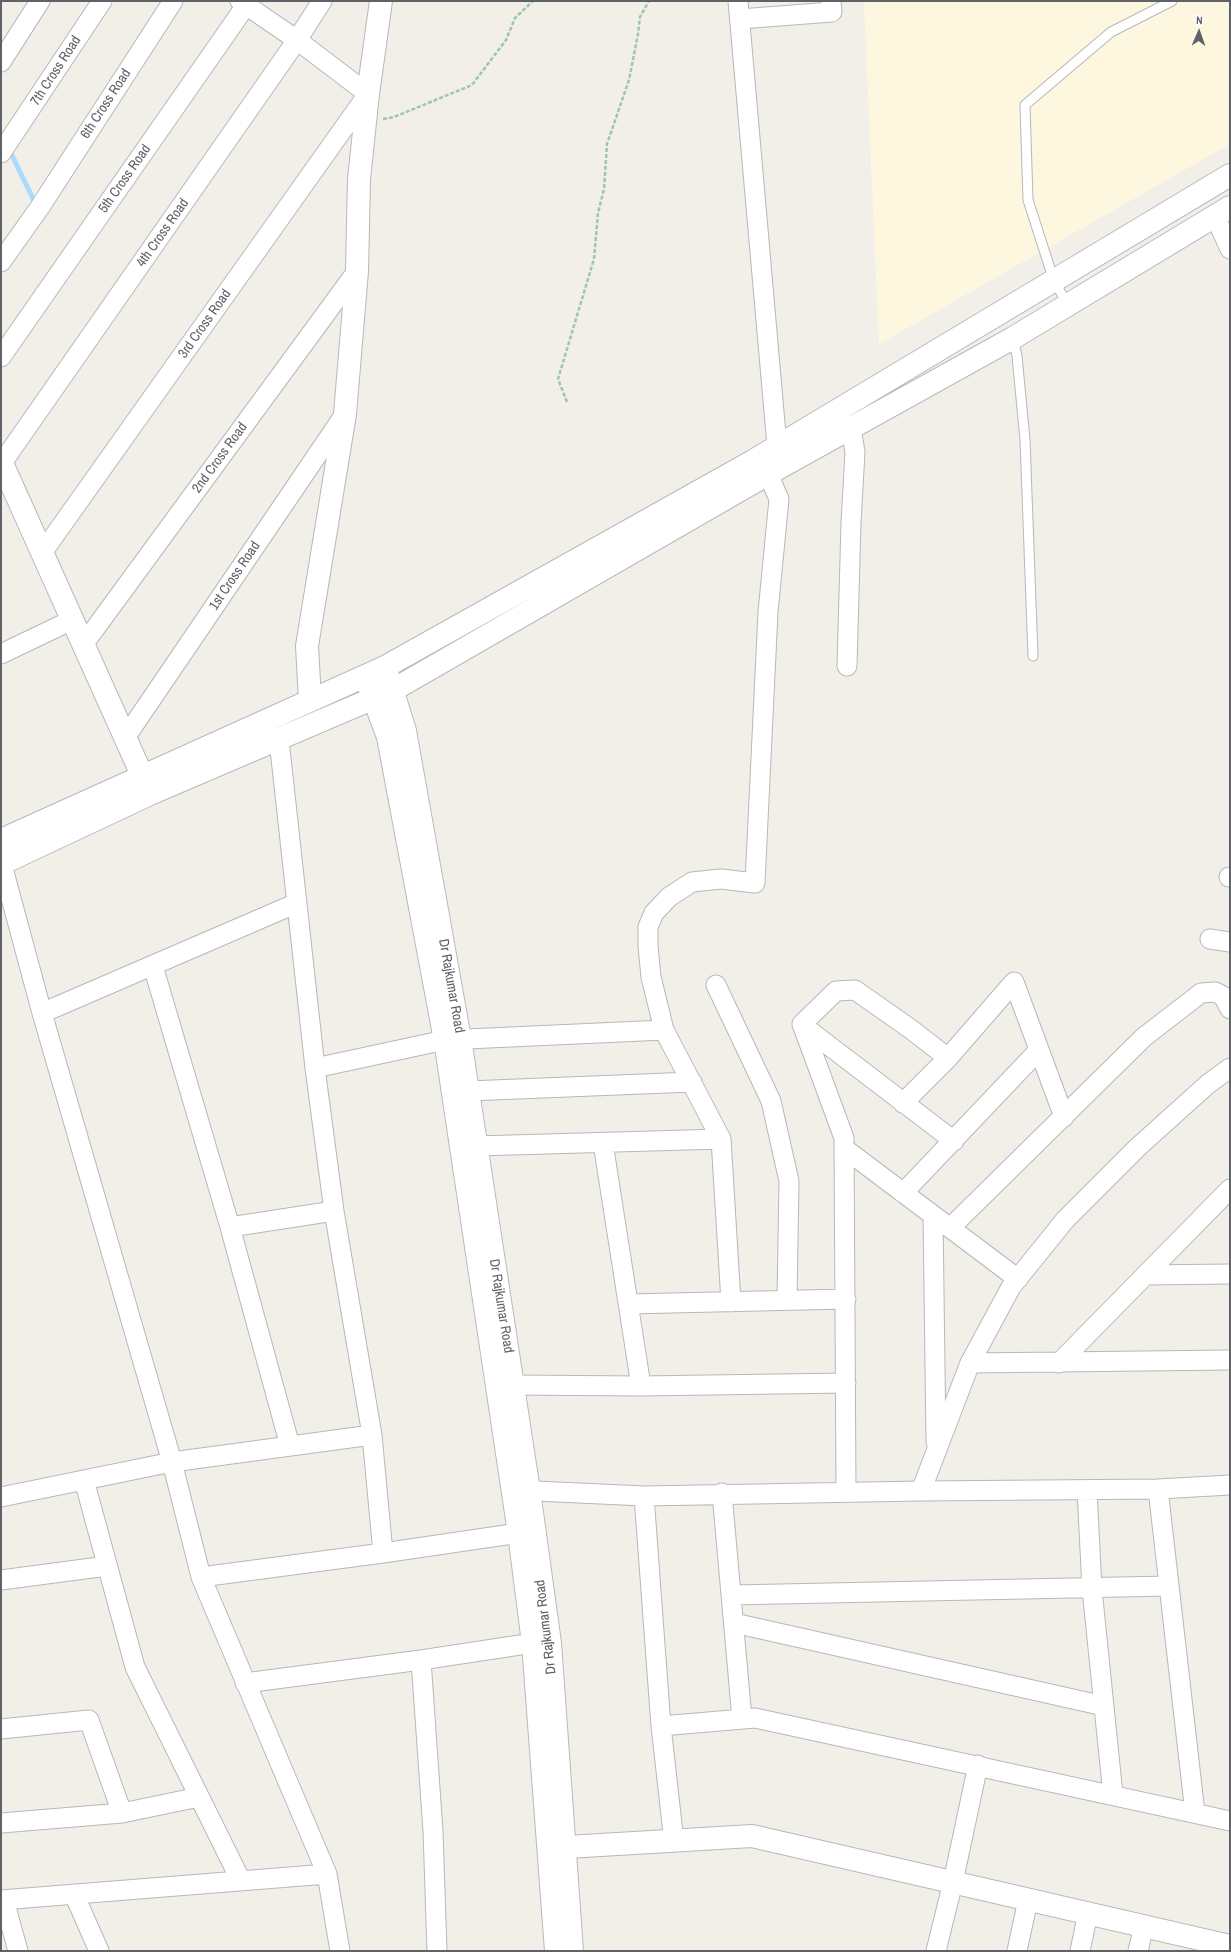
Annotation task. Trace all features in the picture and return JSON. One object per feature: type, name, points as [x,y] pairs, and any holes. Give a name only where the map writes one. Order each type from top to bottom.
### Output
[{"type":"main road","points":[[310,700],[307,646],[345,414],[356,271],[359,178],[380,1]]},
{"type":"main road","points":[[1,863],[146,785],[310,700],[385,667],[778,446],[1054,282],[1230,175]]},
{"type":"main road","points":[[1,840],[146,785],[280,740],[384,695],[768,474],[1013,338],[1222,211]]},
{"type":"main road","points":[[2,462],[146,785]]},
{"type":"main road","name":"Dr Rajkumar Road","points":[[385,667],[384,695],[388,737],[452,1040],[521,1491],[550,1643],[557,1847],[556,1951]]},
{"type":"main road","name":"Dr Rajkumar Road","points":[[366,676],[384,695]]},
{"type":"main road","name":"Dr Rajkumar Road","points":[[452,1040],[468,1091],[513,1385],[521,1491],[519,1533],[557,1847],[572,1951]]},
{"type":"main road","points":[[557,1847],[674,1842],[752,1836],[1144,1926],[1197,1945],[1230,1946]]},
{"type":"street","points":[[1,62],[40,1]]},
{"type":"street","name":"7th Cross Road","points":[[4,148],[102,1]]},
{"type":"street","name":"6th Cross Road","points":[[1,262],[36,212],[172,1]]},
{"type":"street","name":"4th Cross Road","points":[[2,462],[297,40],[322,1]]},
{"type":"street","points":[[778,446],[739,10],[832,12],[832,1]]},
{"type":"street","points":[[245,2],[368,94]]},
{"type":"street","name":"5th Cross Road","points":[[1,357],[245,2]]},
{"type":"street","name":"3rd Cross Road","points":[[42,553],[368,94]]},
{"type":"street","points":[[1222,211],[1230,249]]},
{"type":"street","name":"2nd Cross Road","points":[[83,645],[356,271]]},
{"type":"street","name":"1st Cross Road","points":[[125,738],[345,414]]},
{"type":"street","points":[[847,666],[851,523],[855,452],[851,428]]},
{"type":"street","points":[[731,1302],[721,1139],[664,1030],[651,976],[648,926],[654,913],[669,897],[692,882],[721,879],[755,883],[768,612],[779,500],[768,474]]},
{"type":"street","points":[[1,654],[72,620]]},
{"type":"street","points":[[280,740],[297,903],[334,1211],[372,1435],[383,1554]]},
{"type":"street","points":[[1,863],[42,1013],[172,1462],[201,1577],[327,1874],[340,1951]]},
{"type":"street","points":[[42,1013],[154,966],[297,903]]},
{"type":"street","points":[[1210,939],[1230,942]]},
{"type":"street","points":[[154,966],[230,1227],[290,1446]]},
{"type":"street","points":[[903,1103],[948,1058],[1014,982],[1064,1117]]},
{"type":"street","points":[[716,985],[771,1101],[781,1144],[789,1181],[787,1300]]},
{"type":"street","points":[[802,1024],[836,991],[855,990],[912,1030],[948,1058]]},
{"type":"street","points":[[950,1228],[1144,1037],[1200,993],[1215,992],[1222,996],[1230,1008]]},
{"type":"street","points":[[802,1024],[954,1141]]},
{"type":"street","points":[[802,1024],[844,1138],[846,1492]]},
{"type":"street","points":[[316,1068],[452,1040],[664,1030]]},
{"type":"street","points":[[904,1193],[1039,1050]]},
{"type":"street","points":[[921,1490],[970,1363],[1011,1287],[1065,1220],[1138,1147],[1208,1084],[1230,1068]]},
{"type":"street","points":[[468,1091],[692,1082]]},
{"type":"street","points":[[476,1146],[603,1144],[721,1139]]},
{"type":"street","points":[[603,1144],[641,1386]]},
{"type":"street","points":[[845,1149],[1018,1279]]},
{"type":"street","points":[[1059,1363],[1230,1189]]},
{"type":"street","points":[[230,1227],[334,1211]]},
{"type":"street","points":[[933,1215],[936,1452]]},
{"type":"street","points":[[1145,1275],[1230,1274]]},
{"type":"street","points":[[628,1304],[846,1299]]},
{"type":"street","points":[[970,1363],[1230,1360]]},
{"type":"street","points":[[513,1385],[641,1386],[846,1383]]},
{"type":"street","points":[[1,1497],[172,1462],[372,1435]]},
{"type":"street","points":[[84,1480],[135,1667],[241,1881]]},
{"type":"street","points":[[521,1491],[644,1496],[722,1493],[921,1490],[1158,1490],[1230,1485]]},
{"type":"street","points":[[1087,1490],[1092,1589],[1113,1795]]},
{"type":"street","points":[[1158,1490],[1195,1813]]},
{"type":"street","points":[[722,1493],[742,1719]]},
{"type":"street","points":[[644,1496],[660,1726],[674,1842]]},
{"type":"street","points":[[201,1577],[383,1554],[519,1533]]},
{"type":"street","points":[[1,1580],[108,1566]]},
{"type":"street","points":[[732,1595],[1092,1589],[1169,1586]]},
{"type":"street","points":[[734,1623],[1104,1706]]},
{"type":"street","points":[[245,1683],[421,1660],[533,1643]]},
{"type":"street","points":[[421,1660],[433,1831],[437,1951]]},
{"type":"street","points":[[660,1726],[755,1718],[978,1765],[1230,1821]]},
{"type":"street","points":[[1,1728],[89,1720],[122,1813]]},
{"type":"street","points":[[936,1951],[953,1882],[978,1765]]},
{"type":"street","points":[[1,1822],[122,1813],[199,1797]]},
{"type":"street","points":[[18,1951],[3,1900],[327,1874]]},
{"type":"street","points":[[74,1894],[99,1951]]},
{"type":"street","points":[[1017,1951],[1028,1900]]},
{"type":"street","points":[[1080,1951],[1088,1914]]},
{"type":"street","points":[[1138,1951],[1144,1926]]},
{"type":"lane","points":[[1068,305],[1054,282],[1028,200],[1025,105],[1111,32],[1172,1]]},
{"type":"lane","points":[[1013,338],[1017,356],[1025,440],[1033,656]]},
{"type":"path","points":[[365,121],[394,117],[472,85],[506,40],[515,18],[533,1]]},
{"type":"path","points":[[567,402],[558,378],[594,259],[598,213],[604,189],[607,144],[629,80],[640,17],[649,1]]},
{"type":"shaded area","points":[[864,1],[1230,1],[1230,144],[879,344]]},
{"type":"waterway","points":[[9,149],[36,205]]}]
